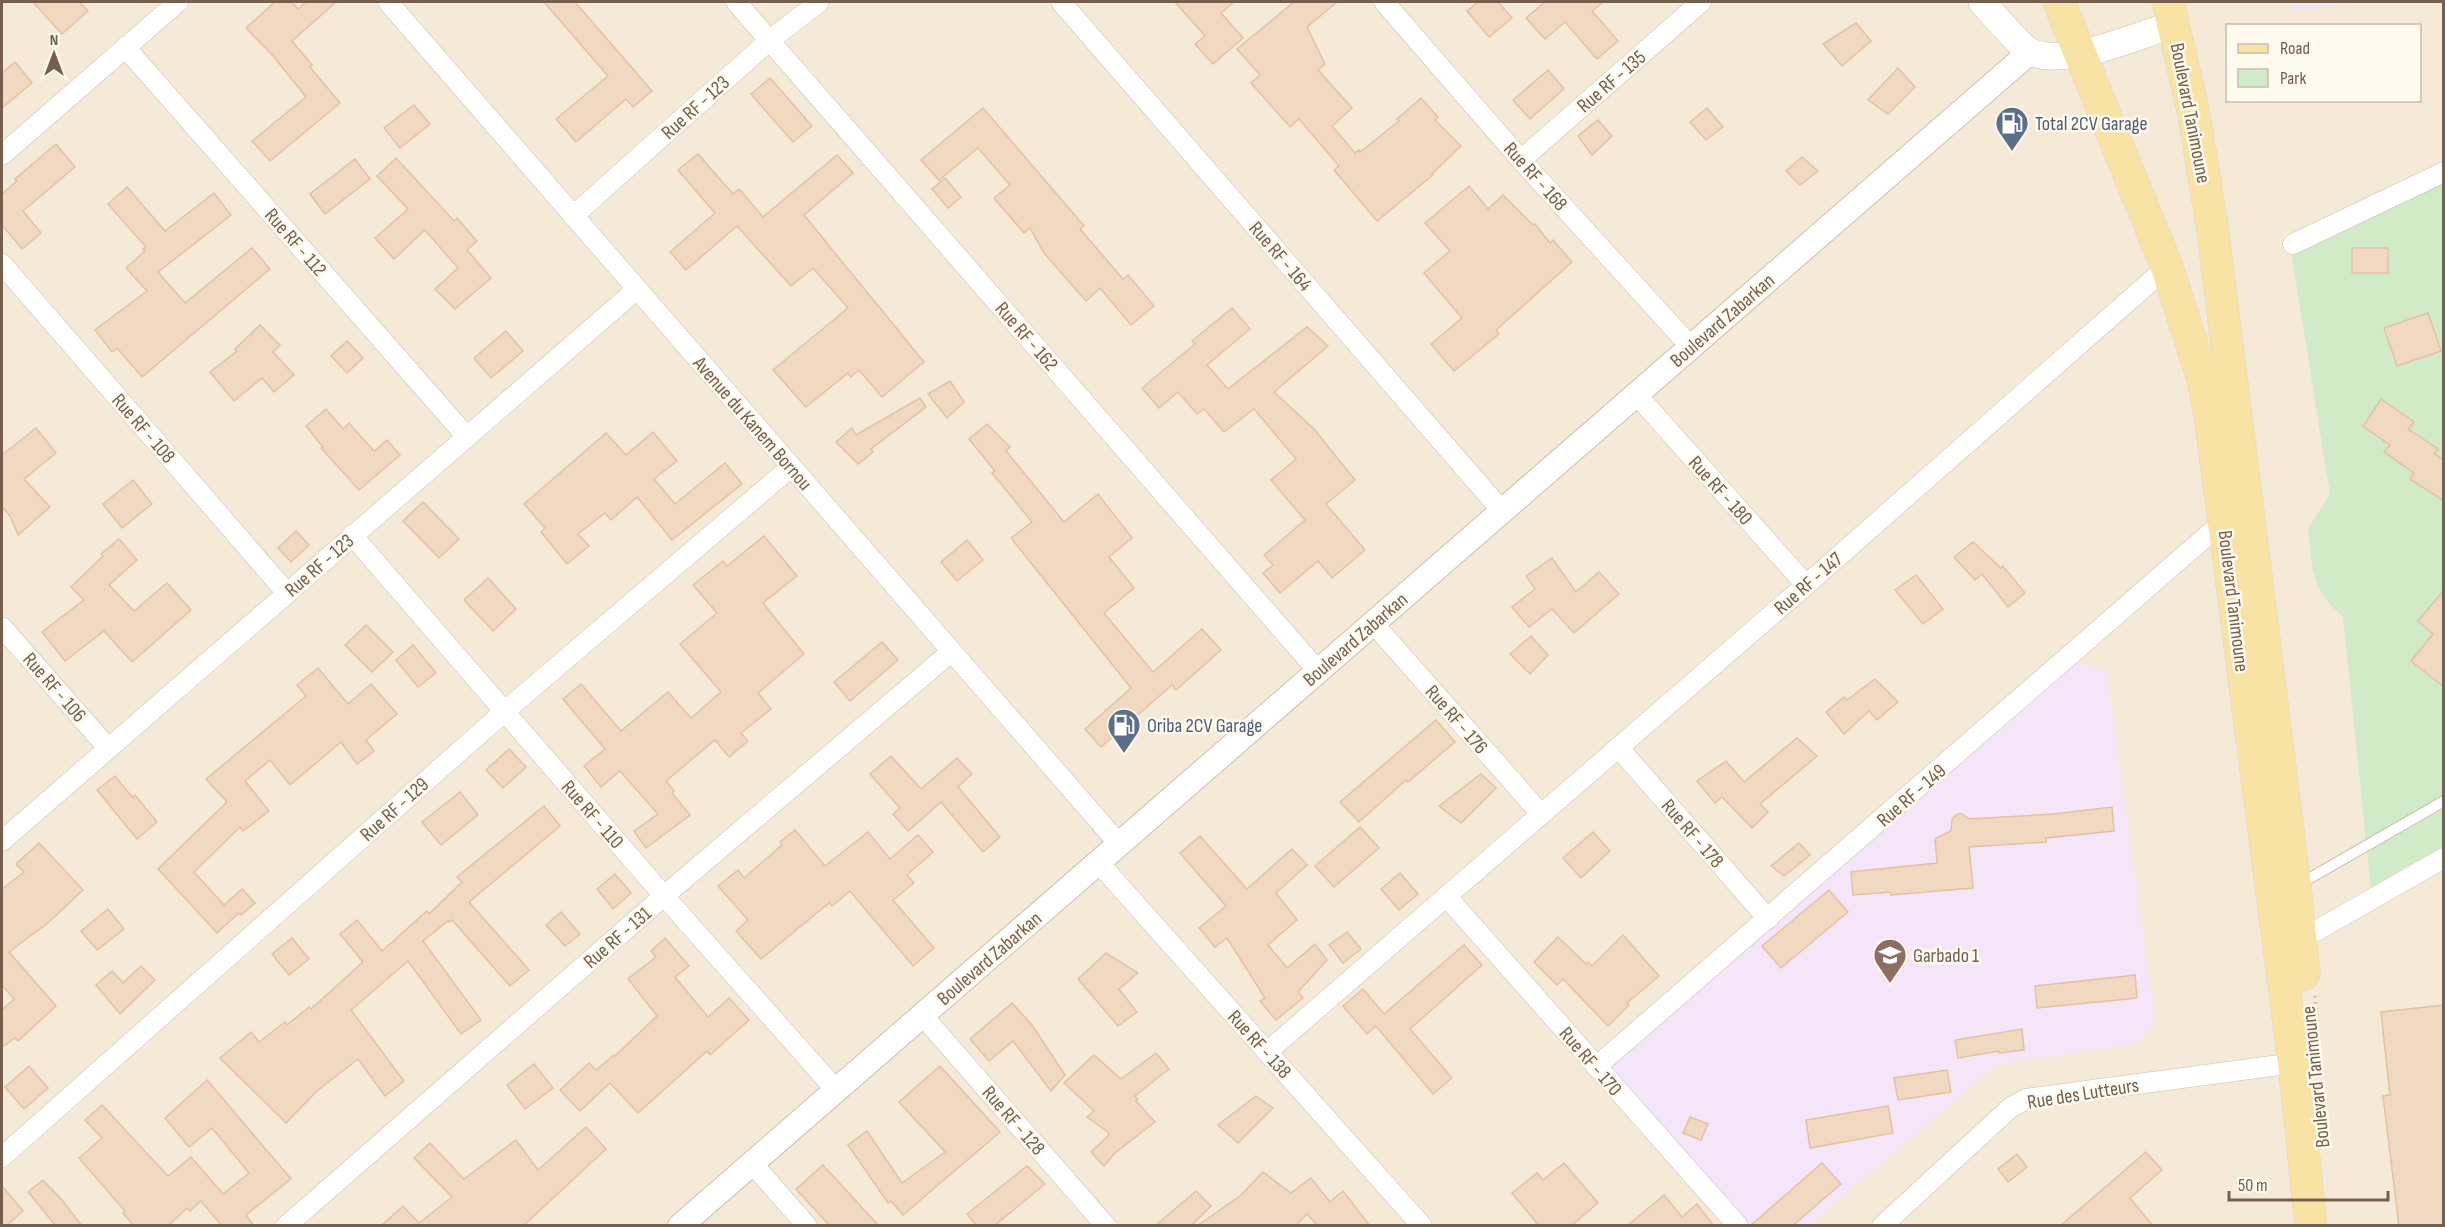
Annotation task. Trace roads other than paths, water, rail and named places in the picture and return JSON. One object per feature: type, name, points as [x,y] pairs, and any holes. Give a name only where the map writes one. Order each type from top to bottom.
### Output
[{"type":"main road","points":[[1982,2],[2030,52],[2056,56],[2079,54],[2171,13]]},
{"type":"main road","name":"Boulevard Tanimoune","points":[[2059,2],[2167,267],[2203,379],[2224,521],[2315,1225]]},
{"type":"main road","name":"Boulevard Tanimoune","points":[[2171,13],[2194,115],[2212,225],[2295,886],[2300,940],[2315,1225]]},
{"type":"street","points":[[2,155],[178,2]]},
{"type":"street","name":"Avenue du Kanem Bornou","points":[[388,2],[1119,844]]},
{"type":"street","name":"Rue RF - 162","points":[[736,2],[1318,672]]},
{"type":"street","name":"Rue RF - 123","points":[[573,216],[770,40],[819,2]]},
{"type":"street","name":"Rue RF - 164","points":[[1060,2],[1502,512]]},
{"type":"street","name":"Rue RF - 168","points":[[1384,2],[1521,160],[1691,347]]},
{"type":"street","name":"Rue RF - 135","points":[[1521,160],[1701,2]]},
{"type":"street","name":"Rue RF - 112","points":[[125,47],[467,437]]},
{"type":"street","name":"Boulevard Zabarkan","points":[[680,1226],[2030,52]]},
{"type":"street","points":[[2293,244],[2444,172]]},
{"type":"street","name":"Rue RF - 108","points":[[2,264],[287,593]]},
{"type":"street","name":"Rue RF - 147","points":[[1267,1052],[1806,585],[2167,267]]},
{"type":"street","name":"Rue RF - 123","points":[[2,841],[637,289]]},
{"type":"street","name":"Rue RF - 180","points":[[1636,394],[1806,585]]},
{"type":"street","name":"Rue RF - 129","points":[[2,1157],[505,711],[791,467]]},
{"type":"street","name":"Rue RF - 149","points":[[1596,1067],[2224,521]]},
{"type":"street","name":"Rue RF - 110","points":[[352,535],[664,896],[836,1090]]},
{"type":"street","name":"Rue RF - 176","points":[[1373,624],[1541,814]]},
{"type":"street","name":"Rue RF - 106","points":[[2,627],[108,748]]},
{"type":"street","name":"Rue RF - 131","points":[[286,1226],[664,896],[951,651]]},
{"type":"street","name":"Rue RF - 178","points":[[1618,747],[1768,919]]},
{"type":"street","points":[[2300,940],[2444,858]]},
{"type":"street","name":"Rue RF - 138","points":[[1098,862],[1422,1226]]},
{"type":"street","name":"Rue RF - 170","points":[[1446,896],[1738,1226]]},
{"type":"street","name":"Rue RF - 128","points":[[922,1015],[1106,1226]]},
{"type":"street","name":"Rue des Lutteurs","points":[[1882,1226],[2010,1108],[2026,1099],[2294,1063]]},
{"type":"street","points":[[752,1163],[807,1226]]},
{"type":"lane","points":[[2295,886],[2444,801]]},
{"type":"place","name":"Total 2CV Garage","points":[[2012,152]]},
{"type":"place","name":"Oriba 2CV Garage","points":[[1124,754]]},
{"type":"place","name":"Garbado 1","points":[[1890,984]]}]
